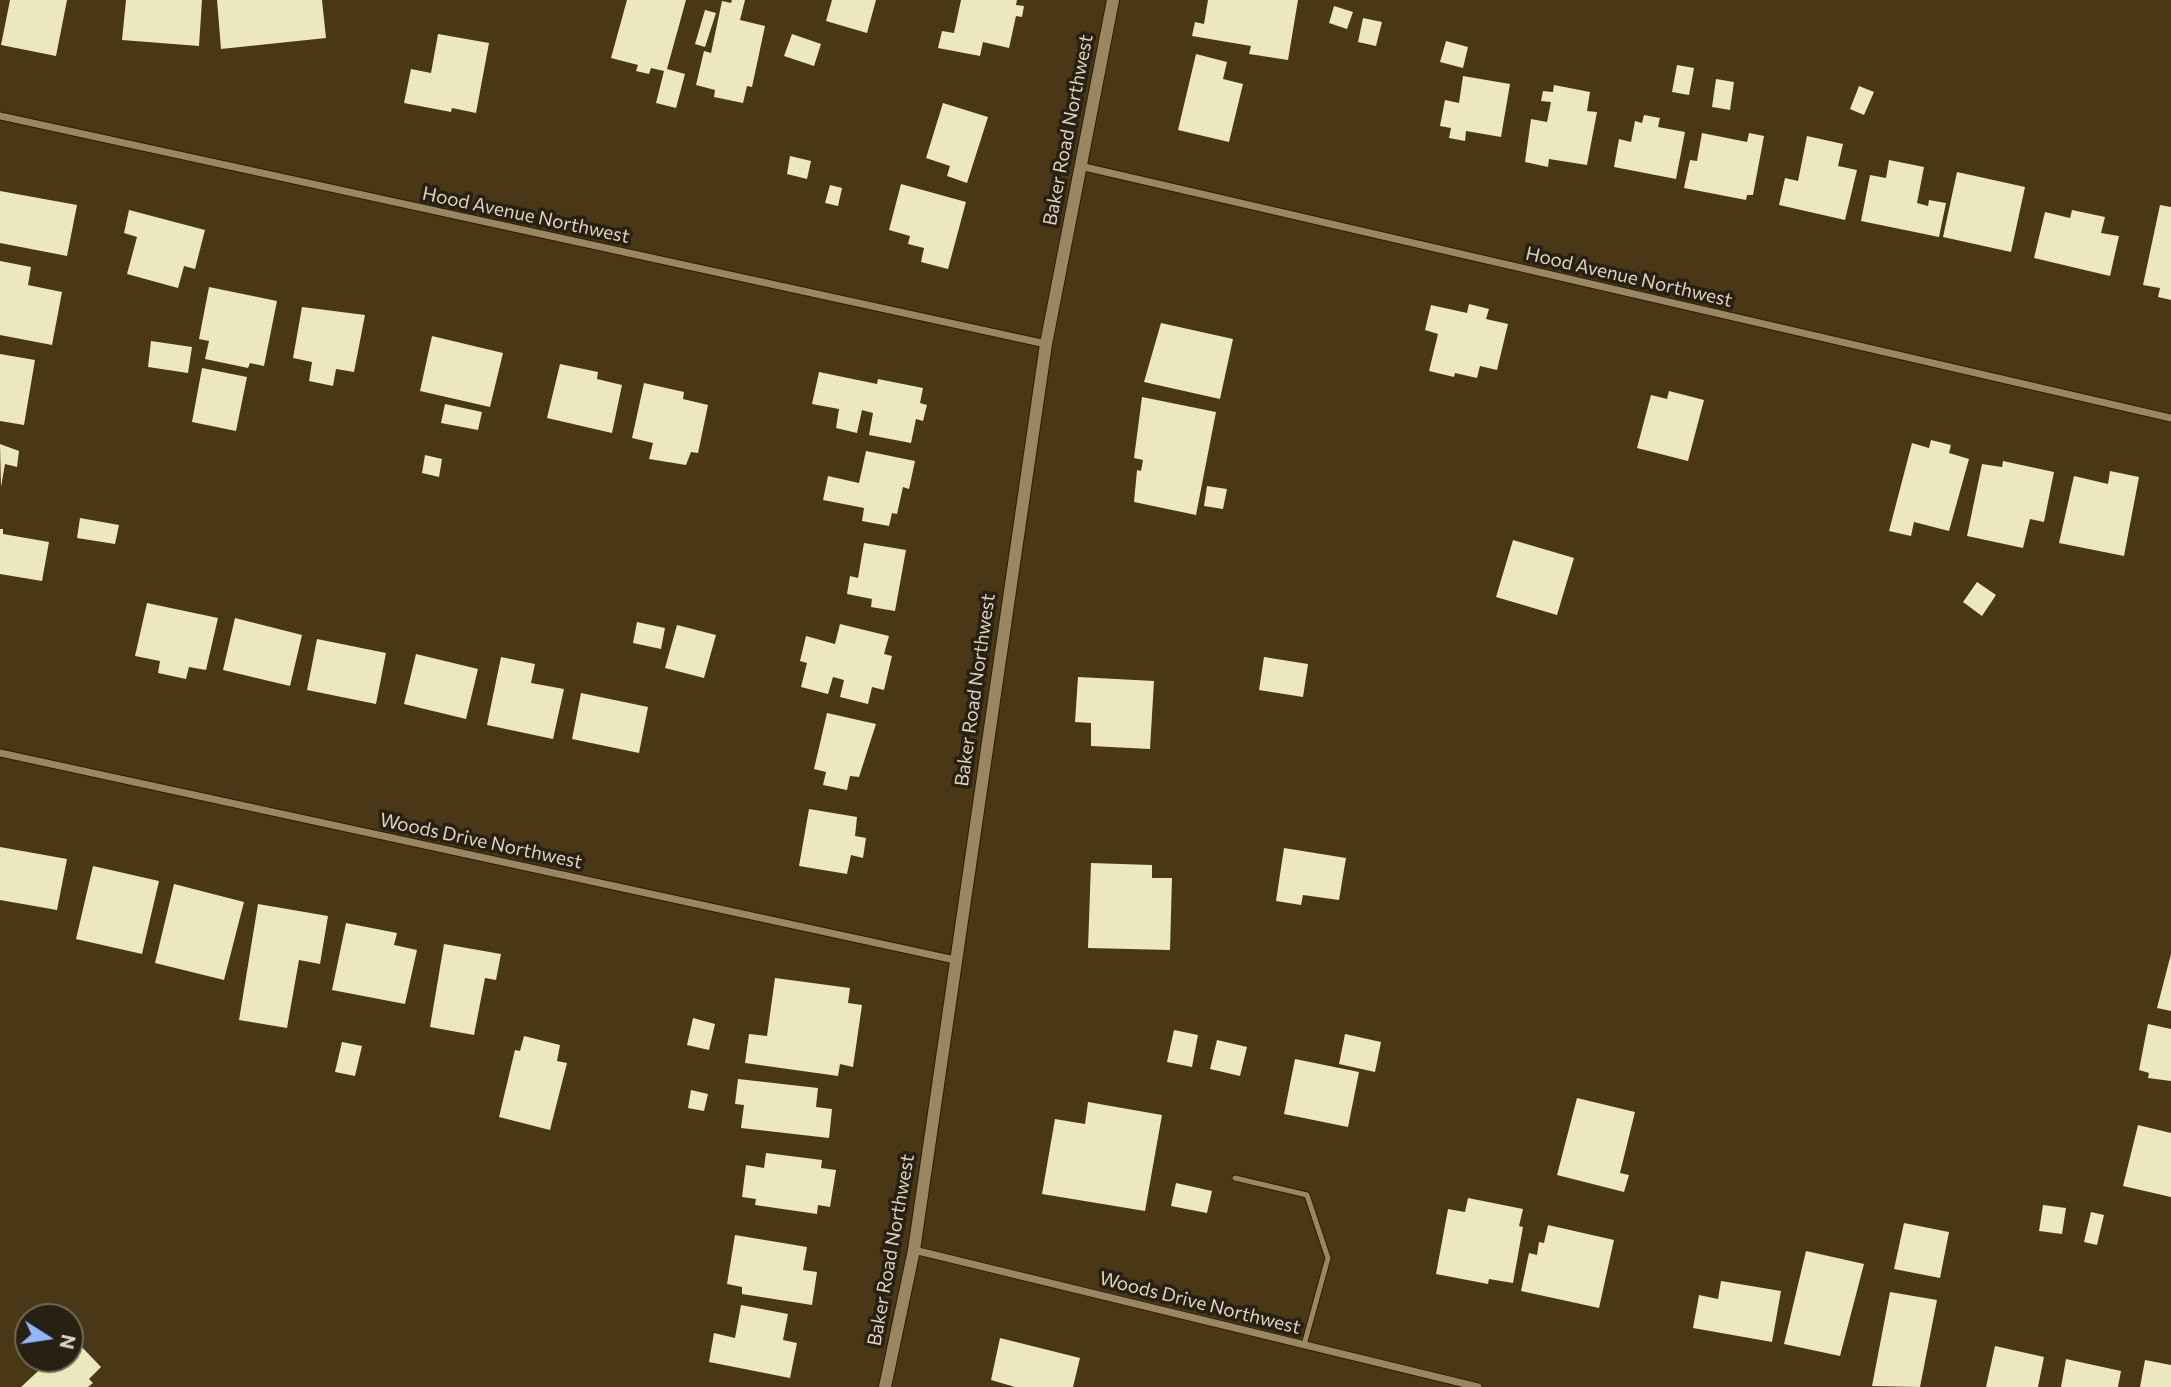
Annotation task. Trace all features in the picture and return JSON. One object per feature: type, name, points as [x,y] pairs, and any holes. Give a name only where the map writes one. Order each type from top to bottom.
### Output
[{"type":"street","name":"Baker Road Northwest","points":[[885,1387],[914,1250],[1046,344],[1113,0]]},
{"type":"street","name":"Hood Avenue Northwest","points":[[0,116],[1046,344]]},
{"type":"street","name":"Hood Avenue Northwest","points":[[1079,166],[2171,418]]},
{"type":"street","name":"Woods Drive Northwest","points":[[0,753],[955,960]]},
{"type":"street","name":"Woods Drive Northwest","points":[[914,1250],[1478,1387]]},
{"type":"lane","points":[[1235,1178],[1307,1195],[1328,1258],[1304,1345]]},
{"type":"building","points":[[10,0],[67,0],[56,56],[1,45]]},
{"type":"building","points":[[126,0],[202,0],[199,46],[122,40]]},
{"type":"building","points":[[217,0],[322,0],[326,38],[221,49]]},
{"type":"building","points":[[627,0],[686,0],[667,69],[685,74],[676,108],[656,103],[664,71],[651,68],[649,74],[636,71],[638,65],[611,58]]},
{"type":"building","points":[[732,0],[745,0],[740,20],[765,26],[752,87],[747,86],[743,103],[714,97],[715,90],[696,85],[704,51],[711,53],[722,1],[731,3]]},
{"type":"building","points":[[832,0],[876,0],[867,33],[826,21]]},
{"type":"building","points":[[961,0],[1017,0],[1016,5],[1024,6],[1022,17],[1016,16],[1009,48],[983,42],[980,56],[938,48],[942,31],[954,33]]},
{"type":"building","points":[[1208,0],[1298,0],[1288,60],[1249,54],[1251,46],[1192,36],[1195,22],[1204,24]]},
{"type":"building","points":[[1334,6],[1353,12],[1347,29],[1329,23]]},
{"type":"building","points":[[705,10],[716,13],[705,47],[695,44]]},
{"type":"building","points":[[1363,18],[1382,22],[1376,46],[1358,42]]},
{"type":"building","points":[[438,34],[489,43],[476,113],[452,108],[451,112],[404,103],[411,69],[431,73]]},
{"type":"building","points":[[792,34],[821,44],[814,66],[784,56]]},
{"type":"building","points":[[1446,41],[1468,47],[1463,68],[1440,62]]},
{"type":"building","points":[[1196,54],[1227,62],[1223,79],[1243,84],[1229,142],[1178,130]]},
{"type":"building","points":[[1677,65],[1694,68],[1689,95],[1672,92]]},
{"type":"building","points":[[1463,76],[1510,84],[1501,137],[1466,131],[1465,141],[1449,138],[1451,128],[1440,126],[1445,100],[1459,103]]},
{"type":"building","points":[[1716,79],[1734,82],[1730,110],[1712,107]]},
{"type":"building","points":[[1554,85],[1590,92],[1587,111],[1597,112],[1587,165],[1549,159],[1548,167],[1525,162],[1531,119],[1547,122],[1551,102],[1541,101],[1543,91],[1553,92]]},
{"type":"building","points":[[1859,86],[1874,92],[1864,115],[1850,109]]},
{"type":"building","points":[[943,103],[988,117],[967,183],[947,176],[950,166],[926,158]]},
{"type":"building","points":[[1644,115],[1660,118],[1658,127],[1685,132],[1676,179],[1614,167],[1619,139],[1631,142],[1635,121],[1642,123]]},
{"type":"building","points":[[1702,133],[1747,142],[1749,133],[1764,136],[1753,195],[1747,195],[1746,200],[1684,188],[1690,160],[1697,161]]},
{"type":"building","points":[[1807,136],[1843,144],[1838,166],[1857,170],[1845,220],[1779,205],[1785,178],[1798,181]]},
{"type":"building","points":[[790,156],[811,161],[807,179],[787,174]]},
{"type":"building","points":[[1889,160],[1924,167],[1917,203],[1928,206],[1929,200],[1946,203],[1939,237],[1861,221],[1870,175],[1886,178]]},
{"type":"building","points":[[1957,172],[2025,187],[2011,252],[1943,237]]},
{"type":"building","points":[[901,184],[966,202],[948,269],[921,262],[924,248],[908,244],[910,236],[889,230]]},
{"type":"building","points":[[830,185],[842,188],[838,206],[825,203]]},
{"type":"building","points":[[0,191],[77,205],[67,256],[0,243]]},
{"type":"building","points":[[2160,205],[2171,207],[2171,300],[2158,297],[2160,288],[2143,285]]},
{"type":"building","points":[[129,210],[205,230],[195,269],[184,266],[178,288],[127,274],[137,237],[124,233]]},
{"type":"building","points":[[2072,210],[2105,217],[2101,233],[2119,236],[2110,276],[2034,258],[2045,212],[2070,218]]},
{"type":"building","points":[[0,261],[31,267],[28,285],[62,292],[52,345],[0,335]]},
{"type":"building","points":[[209,287],[277,301],[264,366],[250,363],[248,368],[205,359],[209,341],[199,339]]},
{"type":"building","points":[[1469,304],[1489,309],[1486,319],[1508,324],[1497,370],[1480,366],[1477,378],[1455,373],[1454,377],[1429,371],[1438,334],[1425,330],[1431,305],[1467,313]]},
{"type":"building","points":[[302,307],[365,315],[354,372],[336,369],[333,386],[309,381],[312,362],[293,358]]},
{"type":"building","points":[[1161,323],[1233,339],[1220,399],[1144,382]]},
{"type":"building","points":[[432,336],[503,353],[490,407],[420,391]]},
{"type":"building","points":[[151,341],[192,347],[188,373],[148,367]]},
{"type":"building","points":[[0,354],[35,360],[24,425],[0,421]]},
{"type":"building","points":[[560,364],[598,372],[597,379],[622,385],[612,433],[547,418]]},
{"type":"building","points":[[202,368],[247,377],[236,431],[192,422]]},
{"type":"building","points":[[819,372],[877,384],[878,379],[923,388],[920,403],[927,405],[923,421],[916,419],[911,443],[869,435],[873,413],[862,410],[857,433],[836,428],[839,409],[812,404]]},
{"type":"building","points":[[644,383],[684,392],[683,399],[708,405],[698,453],[691,452],[686,465],[649,459],[653,443],[632,438]]},
{"type":"building","points":[[1669,391],[1704,400],[1688,461],[1637,448],[1651,395],[1667,399]]},
{"type":"building","points":[[1142,397],[1216,412],[1196,515],[1134,502],[1137,470],[1141,471],[1143,460],[1134,458]]},
{"type":"building","points":[[445,404],[482,412],[478,430],[441,423]]},
{"type":"building","points":[[1931,440],[1951,445],[1949,453],[1969,459],[1949,531],[1914,522],[1911,536],[1889,531],[1912,443],[1929,448]]},
{"type":"building","points":[[0,444],[19,451],[17,467],[5,464],[1,487]]},
{"type":"building","points":[[866,451],[915,461],[909,489],[903,487],[897,514],[892,513],[889,526],[862,521],[864,508],[823,500],[828,476],[859,483]]},
{"type":"building","points":[[425,455],[442,459],[439,477],[422,473]]},
{"type":"building","points":[[2003,461],[2054,472],[2044,522],[2030,519],[2023,548],[1967,536],[1982,464],[2002,467]]},
{"type":"building","points":[[2110,471],[2139,477],[2124,556],[2059,543],[2074,476],[2108,484]]},
{"type":"building","points":[[1207,486],[1227,489],[1223,509],[1204,506]]},
{"type":"building","points":[[80,518],[119,525],[115,544],[77,538]]},
{"type":"building","points":[[0,529],[3,529],[3,534],[49,542],[42,581],[0,574]]},
{"type":"building","points":[[1513,540],[1574,558],[1557,615],[1496,597]]},
{"type":"building","points":[[864,543],[906,550],[895,611],[871,607],[872,599],[847,594],[850,576],[858,578]]},
{"type":"building","points":[[1977,582],[1996,595],[1982,616],[1963,602]]},
{"type":"building","points":[[147,603],[218,618],[206,670],[189,667],[186,679],[158,673],[160,661],[135,656]]},
{"type":"building","points":[[235,618],[302,635],[290,686],[223,670]]},
{"type":"building","points":[[637,622],[665,628],[661,649],[633,643]]},
{"type":"building","points":[[840,624],[889,636],[884,654],[892,656],[884,690],[872,687],[868,704],[840,697],[844,680],[833,677],[828,694],[801,687],[807,663],[800,661],[806,636],[835,644]]},
{"type":"building","points":[[677,625],[716,635],[704,678],[665,668]]},
{"type":"building","points":[[317,639],[386,653],[376,704],[307,690]]},
{"type":"building","points":[[416,654],[478,669],[466,719],[404,704]]},
{"type":"building","points":[[501,657],[535,664],[531,683],[564,689],[553,739],[487,725]]},
{"type":"building","points":[[1264,657],[1308,664],[1303,697],[1259,690]]},
{"type":"building","points":[[1078,677],[1154,681],[1150,749],[1091,746],[1091,723],[1075,722]]},
{"type":"building","points":[[581,693],[648,707],[639,753],[572,739]]},
{"type":"building","points":[[827,713],[876,724],[859,777],[850,776],[847,790],[823,785],[826,772],[814,769]]},
{"type":"building","points":[[809,809],[857,817],[855,836],[866,838],[863,858],[851,855],[847,874],[799,866]]},
{"type":"building","points":[[0,847],[67,859],[57,910],[0,900]]},
{"type":"building","points":[[1284,848],[1346,858],[1339,900],[1303,895],[1301,905],[1276,901]]},
{"type":"building","points":[[1091,863],[1152,865],[1152,878],[1172,878],[1170,950],[1088,948]]},
{"type":"building","points":[[93,866],[159,881],[142,954],[76,939]]},
{"type":"building","points":[[174,884],[244,902],[224,980],[155,963]]},
{"type":"building","points":[[258,904],[328,916],[320,964],[299,960],[287,1028],[239,1020]]},
{"type":"building","points":[[346,923],[397,933],[394,945],[417,950],[405,1004],[332,990]]},
{"type":"building","points":[[444,944],[501,954],[496,980],[485,978],[474,1035],[430,1027]]},
{"type":"building","points":[[2171,954],[2171,1011],[2157,1008]]},
{"type":"building","points":[[775,978],[850,988],[848,1003],[862,1005],[853,1067],[840,1064],[838,1076],[745,1063],[749,1034],[767,1036]]},
{"type":"building","points":[[693,1018],[715,1024],[709,1050],[687,1045]]},
{"type":"building","points":[[2148,1024],[2171,1029],[2171,1081],[2148,1078],[2149,1073],[2139,1070]]},
{"type":"building","points":[[1174,1030],[1198,1035],[1192,1067],[1167,1062]]},
{"type":"building","points":[[1345,1034],[1381,1042],[1375,1072],[1339,1064]]},
{"type":"building","points":[[524,1036],[560,1045],[557,1061],[567,1063],[550,1130],[499,1117],[515,1050],[520,1051]]},
{"type":"building","points":[[1217,1040],[1247,1047],[1240,1076],[1210,1069]]},
{"type":"building","points":[[342,1042],[362,1046],[355,1076],[335,1072]]},
{"type":"building","points":[[1295,1059],[1359,1072],[1348,1127],[1284,1114]]},
{"type":"building","points":[[738,1079],[818,1088],[816,1107],[832,1109],[829,1138],[741,1128],[744,1105],[735,1104]]},
{"type":"building","points":[[691,1090],[708,1094],[704,1111],[688,1108]]},
{"type":"building","points":[[1577,1098],[1635,1112],[1620,1173],[1629,1175],[1624,1192],[1557,1175]]},
{"type":"building","points":[[1088,1102],[1162,1115],[1145,1211],[1042,1194],[1055,1119],[1085,1124]]},
{"type":"building","points":[[2138,1125],[2171,1133],[2171,1197],[2123,1186]]},
{"type":"building","points":[[766,1153],[822,1160],[821,1168],[836,1170],[830,1207],[818,1205],[817,1214],[755,1205],[756,1199],[742,1197],[746,1165],[764,1168]]},
{"type":"building","points":[[1176,1183],[1212,1191],[1207,1213],[1171,1206]]},
{"type":"building","points":[[1468,1198],[1523,1209],[1519,1226],[1523,1227],[1513,1283],[1489,1279],[1488,1284],[1436,1274],[1448,1209],[1465,1212]]},
{"type":"building","points":[[2043,1205],[2066,1208],[2062,1234],[2039,1231]]},
{"type":"building","points":[[2091,1212],[2104,1215],[2097,1245],[2084,1242]]},
{"type":"building","points":[[1904,1223],[1949,1232],[1940,1278],[1894,1269]]},
{"type":"building","points":[[1548,1225],[1614,1240],[1599,1308],[1521,1291],[1529,1253],[1537,1255],[1539,1242],[1544,1243]]},
{"type":"building","points":[[735,1235],[807,1247],[803,1270],[817,1272],[812,1305],[742,1294],[742,1287],[727,1284]]},
{"type":"building","points":[[1806,1251],[1864,1264],[1840,1356],[1784,1344]]},
{"type":"building","points":[[1721,1281],[1781,1291],[1772,1342],[1693,1328],[1699,1295],[1718,1299]]},
{"type":"building","points":[[1890,1292],[1937,1300],[1920,1387],[1872,1386]]},
{"type":"building","points":[[741,1305],[788,1314],[783,1340],[797,1343],[790,1378],[709,1362],[714,1333],[735,1338]]},
{"type":"building","points":[[1000,1338],[1080,1358],[1073,1387],[1015,1387],[991,1380]]},
{"type":"building","points":[[1995,1346],[2044,1357],[2038,1387],[1986,1387]]},
{"type":"building","points":[[84,1349],[101,1367],[89,1379],[93,1383],[88,1387],[21,1387],[36,1373],[84,1373]]},
{"type":"building","points":[[2066,1359],[2121,1371],[2118,1387],[2061,1387]]},
{"type":"building","points":[[2145,1360],[2171,1365],[2171,1387],[2140,1387]]}]
